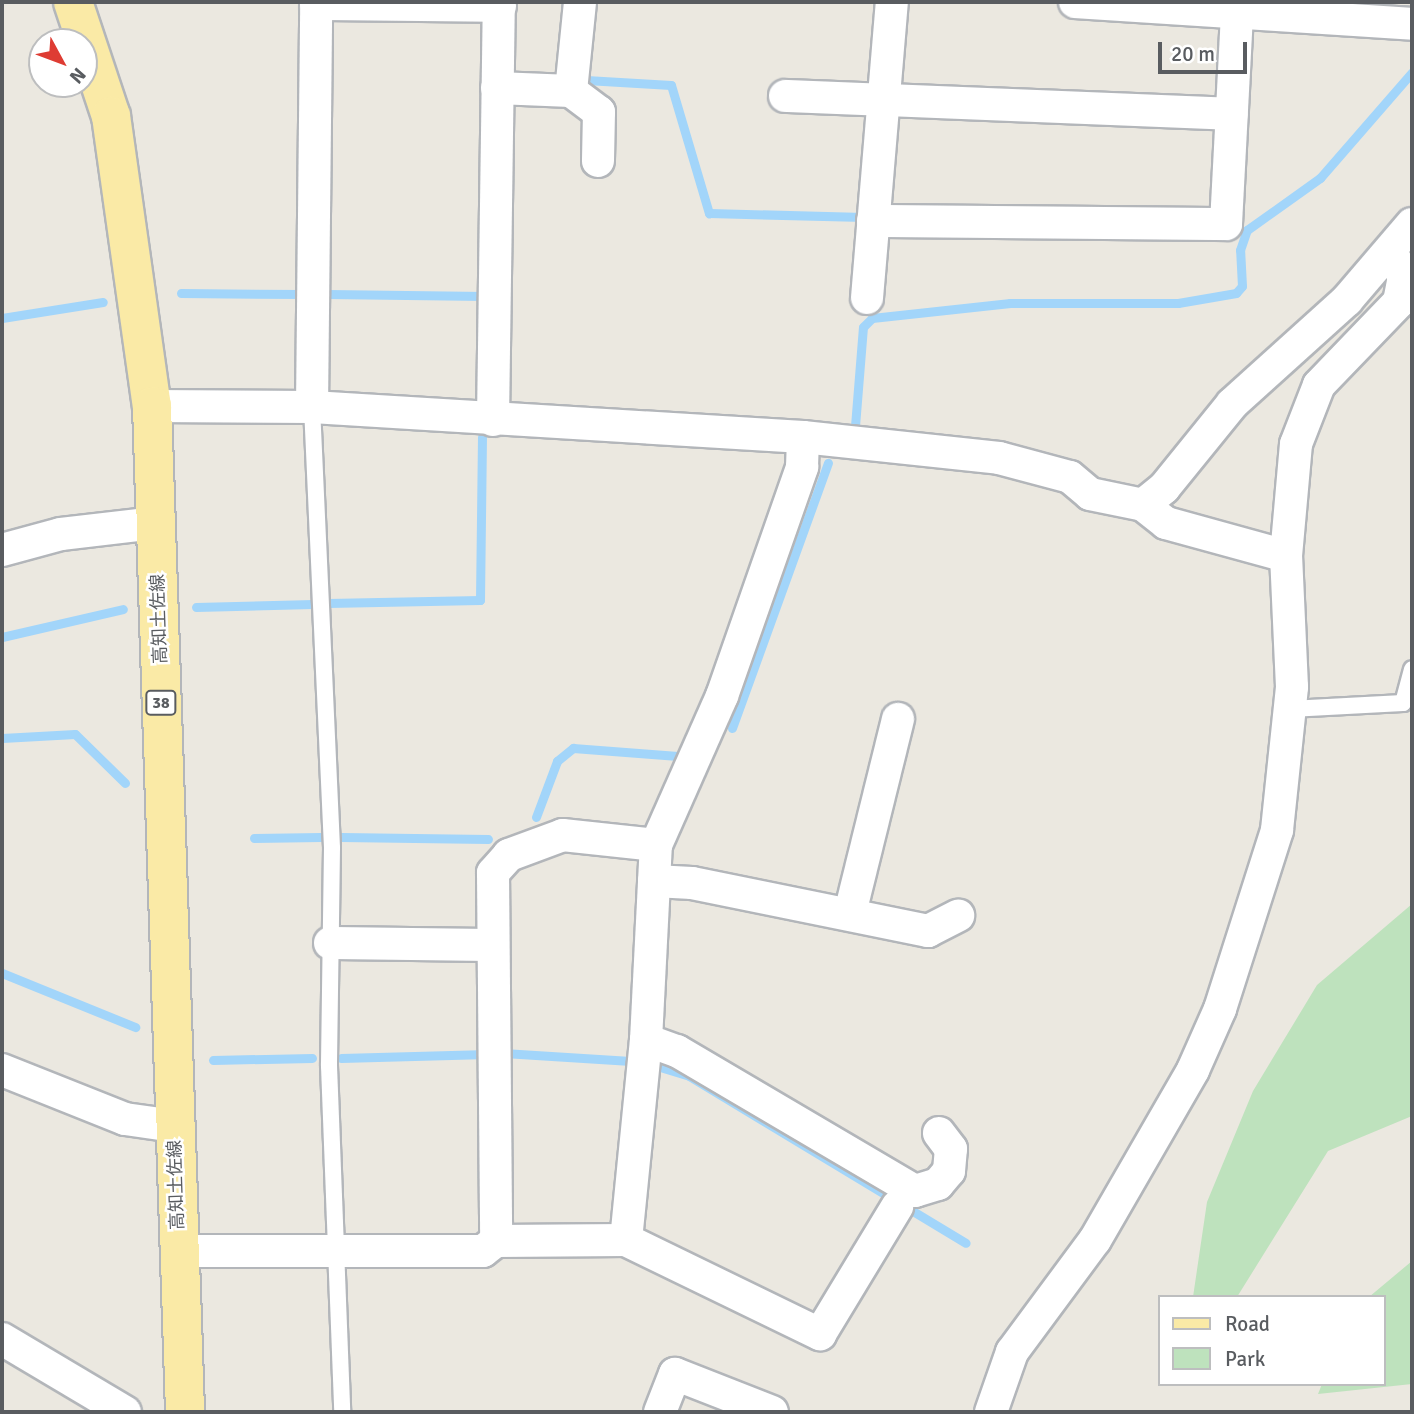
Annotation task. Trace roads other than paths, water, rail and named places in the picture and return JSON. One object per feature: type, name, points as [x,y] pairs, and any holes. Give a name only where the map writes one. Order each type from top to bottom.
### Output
[{"type":"main road","name":"高知土佐線","points":[[73,2],[88,34],[111,116],[152,406],[185,1412]]},
{"type":"street","points":[[571,91],[580,2]]},
{"type":"street","points":[[867,298],[892,2]]},
{"type":"street","points":[[1074,2],[1412,24]]},
{"type":"street","points":[[313,407],[316,3],[499,4],[494,420]]},
{"type":"street","points":[[873,221],[1226,224],[1237,14]]},
{"type":"street","points":[[497,88],[571,91],[599,111],[598,161]]},
{"type":"street","points":[[785,96],[1232,114]]},
{"type":"street","points":[[1143,505],[1164,488],[1232,404],[1392,253],[1412,224]]},
{"type":"street","points":[[990,1412],[1012,1352],[1095,1240],[1193,1070],[1220,1009],[1277,830],[1290,709],[1286,556],[1296,444],[1319,385],[1399,302],[1404,276],[1392,253]]},
{"type":"street","points":[[152,406],[313,407],[803,437],[999,458],[1070,477],[1090,494],[1143,505],[1166,523],[1286,556]]},
{"type":"street","points":[[626,1240],[646,1040],[656,845],[722,696],[802,467],[803,437]]},
{"type":"street","points":[[2,550],[61,534],[156,523]]},
{"type":"street","points":[[850,913],[898,719]]},
{"type":"street","points":[[496,1241],[492,873],[509,855],[563,835],[656,845]]},
{"type":"street","points":[[654,881],[692,883],[928,930],[958,916]]},
{"type":"street","points":[[330,943],[493,945]]},
{"type":"street","points":[[646,1040],[677,1051],[915,1191],[938,1184],[949,1171],[951,1149],[939,1133]]},
{"type":"street","points":[[2,1070],[125,1119],[174,1126]]},
{"type":"street","points":[[179,1251],[483,1251],[496,1241],[626,1240],[820,1334],[897,1207]]},
{"type":"street","points":[[2,1339],[125,1412]]},
{"type":"street","points":[[660,1412],[675,1374],[772,1412]]},
{"type":"lane","points":[[313,407],[332,848],[330,943],[335,1251],[342,1412]]},
{"type":"lane","points":[[1290,709],[1402,703],[1412,669]]},
{"type":"waterway","points":[[855,426],[863,327],[872,318],[1010,303],[1178,303],[1236,293],[1242,286],[1240,250],[1247,230],[1320,178],[1412,72]]},
{"type":"waterway","points":[[586,80],[671,85],[709,213],[864,217]]},
{"type":"waterway","points":[[181,293],[303,294]]},
{"type":"waterway","points":[[327,294],[485,296]]},
{"type":"waterway","points":[[2,318],[103,302]]},
{"type":"waterway","points":[[328,603],[480,600],[482,437]]},
{"type":"waterway","points":[[732,728],[828,463]]},
{"type":"waterway","points":[[196,607],[313,604]]},
{"type":"waterway","points":[[2,637],[123,609]]},
{"type":"waterway","points":[[2,738],[75,734],[125,783]]},
{"type":"waterway","points":[[536,817],[557,761],[573,748],[678,756]]},
{"type":"waterway","points":[[254,838],[321,837]]},
{"type":"waterway","points":[[341,837],[488,839]]},
{"type":"waterway","points":[[2,973],[135,1027]]},
{"type":"waterway","points":[[505,1053],[631,1061]]},
{"type":"waterway","points":[[341,1058],[488,1054]]},
{"type":"waterway","points":[[213,1060],[312,1058]]},
{"type":"waterway","points":[[660,1067],[689,1076],[966,1243]]}]
